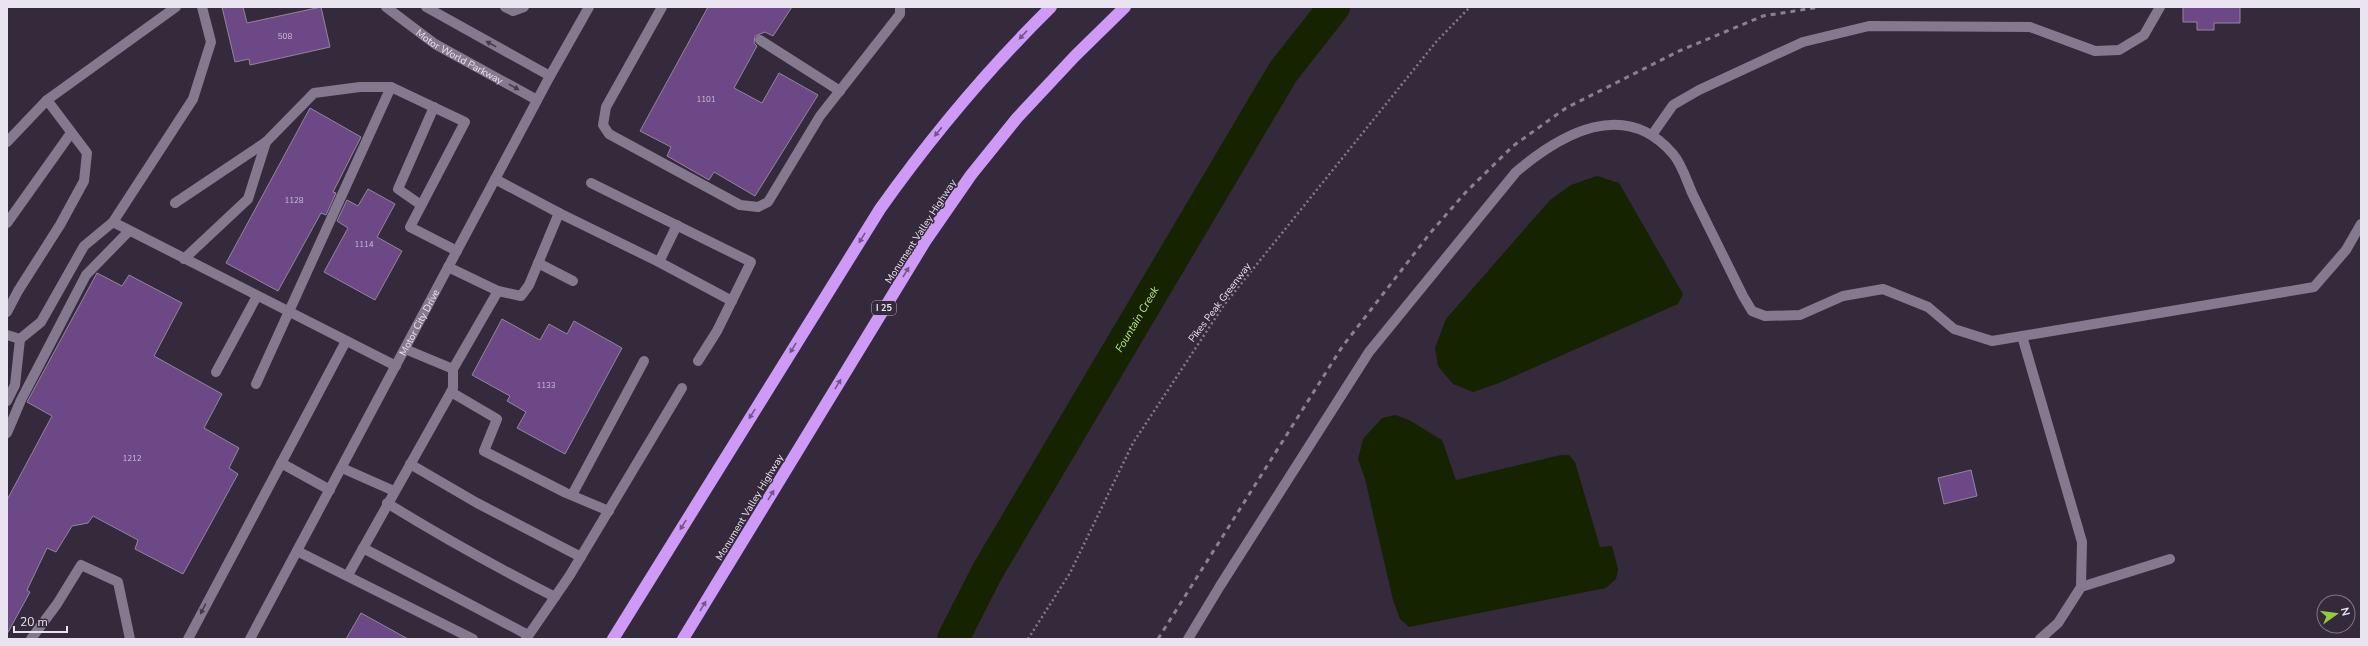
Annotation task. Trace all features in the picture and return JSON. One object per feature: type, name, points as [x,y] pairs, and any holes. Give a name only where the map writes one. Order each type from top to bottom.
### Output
[{"type":"highway","points":[[613,639],[884,204],[927,145],[978,83],[1051,7]]},
{"type":"highway","name":"Monument Valley Highway","points":[[683,639],[942,216],[1017,118],[1074,56],[1125,7]]},
{"type":"street","points":[[7,142],[47,100],[176,7]]},
{"type":"street","points":[[7,401],[15,385],[20,339],[41,322],[84,246],[112,222],[193,99],[211,42],[202,7]]},
{"type":"street","name":"Motor World Parkway","points":[[386,7],[435,44],[537,100]]},
{"type":"street","points":[[426,7],[550,76]]},
{"type":"street","points":[[505,7],[514,11],[524,7]]},
{"type":"street","name":"Motor City Drive","points":[[250,639],[588,7]]},
{"type":"street","points":[[662,7],[606,107],[603,124],[608,134],[740,205],[758,207],[768,202],[820,116],[900,14],[900,7]]},
{"type":"street","points":[[1652,135],[1673,105],[1699,90],[1803,42],[1869,26],[2030,27],[2095,51],[2119,50],[2144,35],[2160,7]]},
{"type":"street","points":[[760,40],[840,91]]},
{"type":"street","points":[[175,203],[266,142],[314,93],[360,87],[391,87],[465,122],[410,227],[457,251]]},
{"type":"street","points":[[256,384],[290,313],[391,87]]},
{"type":"street","points":[[7,312],[18,291],[60,225],[84,181],[87,153],[47,100]]},
{"type":"street","points":[[421,205],[398,189],[434,107]]},
{"type":"street","points":[[1188,639],[1220,586],[1369,352],[1516,172],[1534,157],[1573,133],[1604,125],[1626,124],[1652,135],[1674,155],[1752,311],[1765,316],[1800,315],[1843,296],[1883,289],[1928,308],[1954,329],[1992,341],[2314,287],[2346,250],[2361,224]]},
{"type":"street","points":[[7,223],[71,133]]},
{"type":"street","points":[[184,259],[248,200],[266,142]]},
{"type":"street","points":[[496,179],[559,213],[659,262],[732,301]]},
{"type":"street","points":[[591,183],[751,262],[732,301],[698,361]]},
{"type":"street","points":[[448,267],[498,292],[521,296],[538,263],[559,213]]},
{"type":"street","points":[[112,222],[396,366]]},
{"type":"street","points":[[659,262],[677,226]]},
{"type":"street","points":[[7,433],[21,400],[86,275],[129,231]]},
{"type":"street","points":[[538,263],[573,281]]},
{"type":"street","points":[[348,576],[394,491],[451,392],[453,388],[453,369],[498,292]]},
{"type":"street","points":[[216,372],[257,296]]},
{"type":"street","points":[[7,335],[20,339]]},
{"type":"street","points":[[2022,336],[2082,542],[2081,587],[2058,623],[2040,639]]},
{"type":"street","points":[[188,639],[218,579],[346,341]]},
{"type":"street","points":[[405,349],[453,369]]},
{"type":"street","points":[[572,495],[644,360]]},
{"type":"street","points":[[363,548],[527,637],[555,598],[682,388]]},
{"type":"street","points":[[451,392],[497,419],[484,451],[572,495],[609,511]]},
{"type":"street","points":[[281,463],[330,490]]},
{"type":"street","points":[[410,464],[477,502],[581,556]]},
{"type":"street","points":[[342,468],[394,491]]},
{"type":"street","points":[[387,504],[440,533],[464,550],[555,598]]},
{"type":"street","points":[[298,551],[473,639]]},
{"type":"street","points":[[2081,587],[2170,559]]},
{"type":"street","points":[[31,639],[57,604],[81,565],[118,582],[130,639]]},
{"type":"path","name":"Pikes Peak Greenway","points":[[1028,639],[1070,573],[1133,443],[1224,305],[1436,42],[1470,7]]},
{"type":"shaded area","points":[[1597,176],[1619,183],[1683,294],[1678,304],[1499,383],[1473,392],[1453,384],[1438,366],[1435,348],[1446,319],[1550,200],[1571,185]]},
{"type":"shaded area","points":[[1395,415],[1409,420],[1442,440],[1456,480],[1561,455],[1569,455],[1575,462],[1600,547],[1612,546],[1618,569],[1616,579],[1606,588],[1409,627],[1400,619],[1393,600],[1365,479],[1358,459],[1363,439],[1382,418]]},
{"type":"building","points":[[222,7],[243,7],[247,23],[321,7],[330,47],[250,65],[249,59],[235,62]]},
{"type":"building","points":[[708,7],[792,7],[773,36],[765,32],[755,36],[754,43],[757,46],[734,88],[762,103],[779,73],[818,95],[755,196],[714,172],[709,180],[667,156],[671,147],[640,131]]},
{"type":"building","points":[[2183,7],[2240,7],[2240,23],[2214,23],[2214,30],[2197,30],[2197,22],[2183,22]]},
{"type":"building","points":[[310,108],[361,137],[333,192],[336,193],[326,215],[321,213],[278,291],[226,263]]},
{"type":"building","points":[[368,189],[395,204],[377,237],[402,251],[375,300],[324,272],[348,228],[337,221],[347,200],[358,206]]},
{"type":"building","points":[[97,273],[122,286],[129,275],[182,303],[154,356],[222,394],[204,428],[239,448],[229,468],[238,474],[183,574],[135,549],[138,540],[93,516],[88,523],[72,526],[56,552],[47,548],[27,590],[30,592],[7,634],[7,500],[52,416],[27,402]]},
{"type":"building","points":[[502,319],[540,340],[549,324],[567,334],[574,321],[622,348],[565,454],[517,428],[526,412],[507,401],[510,396],[472,375]]},
{"type":"building","points":[[1971,470],[1977,496],[1944,504],[1938,478]]},
{"type":"building","points":[[361,613],[408,639],[346,639]]},
{"type":"waterway","name":"Fountain Creek","points":[[953,639],[987,572],[1283,72],[1334,7]]},
{"type":"railway","points":[[1158,639],[1342,347],[1431,232],[1466,192],[1513,146],[1566,108],[1679,51],[1763,16],[1820,7]]}]
